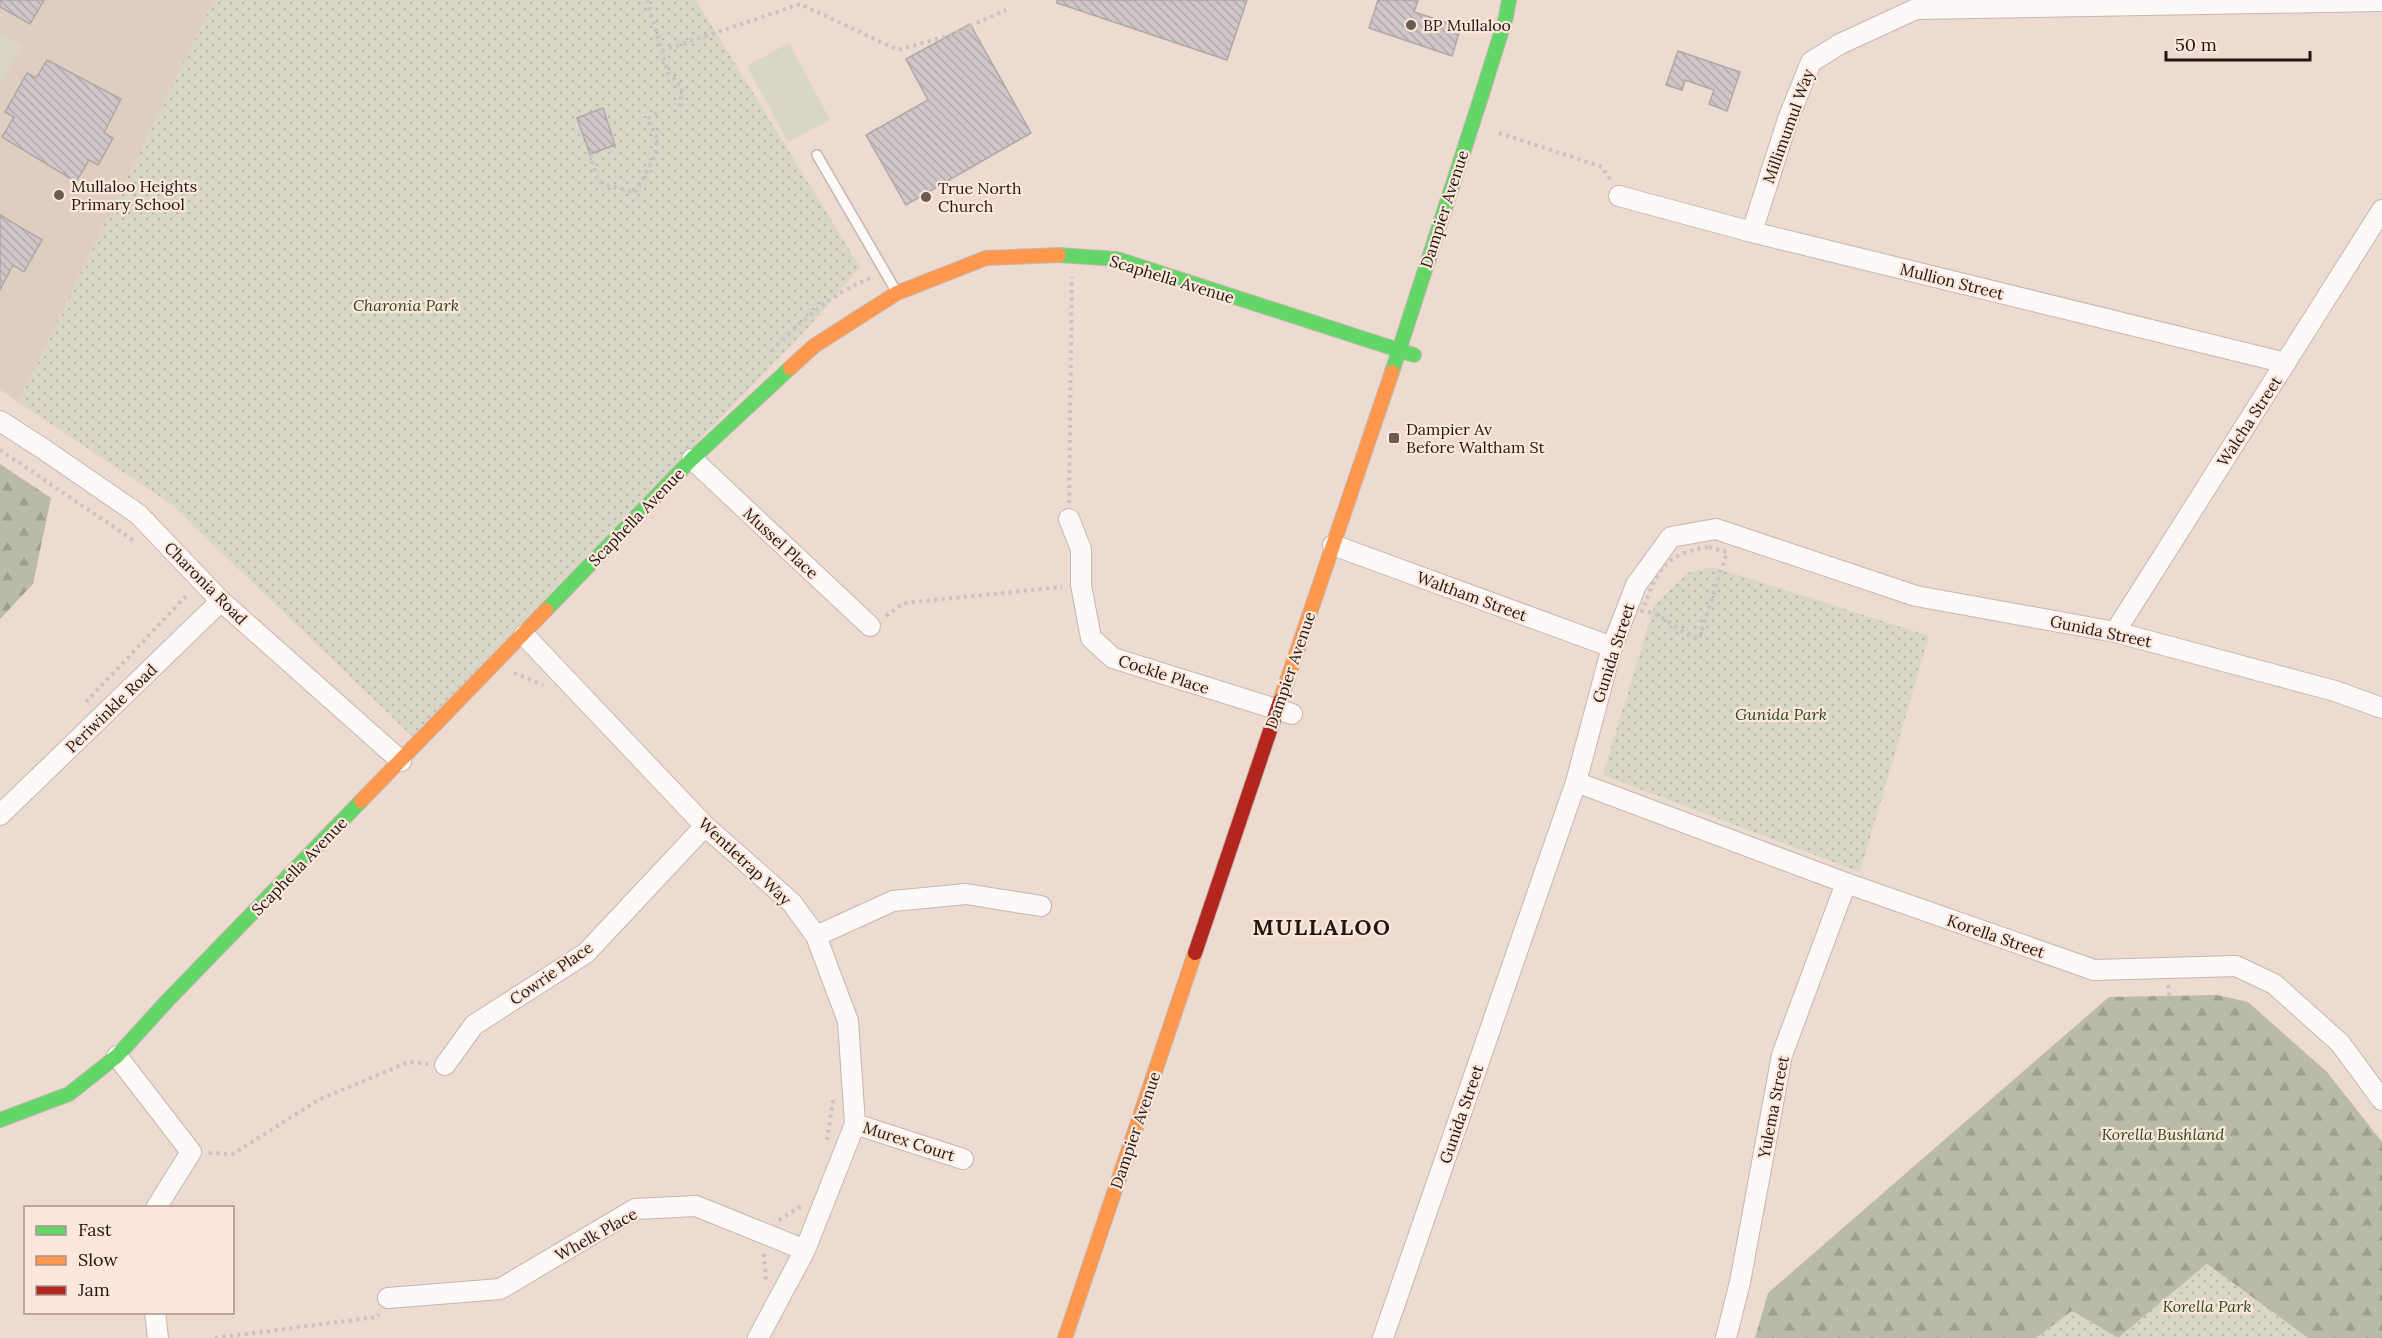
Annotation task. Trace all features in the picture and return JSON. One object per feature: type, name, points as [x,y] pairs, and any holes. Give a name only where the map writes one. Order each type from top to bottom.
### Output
[{"type":"street","name":"Dampier Avenue","points":[[1065,1338],[1345,550],[1399,351],[1500,38],[1509,0]]},
{"type":"street","name":"Millimumul Way","points":[[1752,232],[1788,119],[1811,62],[1840,44],[1916,9],[2382,1]]},
{"type":"street","name":"Mullion Street","points":[[1619,196],[1752,232],[2286,363]]},
{"type":"street","name":"Walcha Street","points":[[2115,632],[2382,210]]},
{"type":"street","name":"Scaphella Avenue","points":[[0,1120],[69,1094],[117,1056],[168,1000],[692,459],[814,346],[897,293],[986,258],[1073,255],[1117,259],[1414,355]]},
{"type":"street","name":"Charonia Road","points":[[0,421],[138,514],[216,606],[401,761]]},
{"type":"street","name":"Mussel Place","points":[[692,459],[870,627]]},
{"type":"street","name":"Cockle Place","points":[[1069,519],[1081,549],[1081,585],[1091,638],[1113,658],[1288,713]]},
{"type":"street","name":"Gunida Street","points":[[1383,1338],[1576,782],[1612,647],[1636,585],[1671,537],[1716,529],[1916,596],[2115,632],[2335,691],[2382,708]]},
{"type":"street","name":"Waltham Street","points":[[1345,550],[1612,647]]},
{"type":"street","name":"Periwinkle Road","points":[[0,815],[216,606]]},
{"type":"street","name":"Wentletrap Way","points":[[524,635],[705,825],[792,903],[816,936],[848,1021],[855,1124],[805,1250],[758,1338]]},
{"type":"street","name":"Korella Street","points":[[1576,782],[1846,883],[2094,970],[2236,966],[2274,984],[2340,1043],[2382,1100]]},
{"type":"street","name":"Cowrie Place","points":[[446,1065],[474,1025],[586,953],[705,825]]},
{"type":"street","name":"Yulema Street","points":[[1726,1338],[1740,1282],[1782,1055],[1846,883]]},
{"type":"street","points":[[816,936],[893,901],[966,894],[1041,906]]},
{"type":"street","points":[[117,1056],[191,1152],[157,1206]]},
{"type":"street","name":"Murex Court","points":[[855,1124],[963,1159]]},
{"type":"street","name":"Whelk Place","points":[[388,1298],[500,1289],[635,1209],[696,1206],[805,1250]]},
{"type":"street","points":[[155,1314],[158,1338]]},
{"type":"lane","points":[[817,155],[897,293]]},
{"type":"path","points":[[647,0],[668,73],[682,87],[680,110]]},
{"type":"path","points":[[662,51],[800,4],[898,50],[951,35],[1006,10]]},
{"type":"path","points":[[590,154],[598,182],[611,189],[622,188],[635,193],[655,156],[657,138],[647,119],[657,113]]},
{"type":"path","points":[[1499,133],[1602,167],[1619,196]]},
{"type":"path","points":[[1069,519],[1073,255]]},
{"type":"path","points":[[768,356],[792,330],[856,283],[886,273]]},
{"type":"path","points":[[0,450],[140,544]]},
{"type":"path","points":[[1709,546],[1727,552],[1699,639],[1679,631],[1663,617],[1642,611],[1652,585],[1668,560],[1688,550],[1709,546]]},
{"type":"path","points":[[870,627],[904,603],[1081,585]]},
{"type":"path","points":[[184,587],[216,606]]},
{"type":"path","points":[[79,710],[190,592]]},
{"type":"path","points":[[500,659],[511,672],[542,684],[550,691]]},
{"type":"path","points":[[191,1152],[232,1154],[318,1100],[409,1062],[446,1065]]},
{"type":"path","points":[[825,1151],[833,1097]]},
{"type":"path","points":[[767,1290],[764,1252],[780,1217],[804,1204]]},
{"type":"path","points":[[215,1338],[377,1317],[388,1298]]},
{"type":"shaded area","name":"Mullaloo Heights Primary School","points":[[0,0],[214,0],[18,402],[0,390]]},
{"type":"green space","name":"Charonia Park","points":[[214,0],[696,0],[860,267],[804,332],[412,736],[171,504],[18,402]]},
{"type":"green space","points":[[0,33],[22,45],[0,84]]},
{"type":"green space","points":[[789,43],[830,120],[788,142],[747,66]]},
{"type":"green space","points":[[0,464],[51,498],[33,584],[0,619]]},
{"type":"green space","name":"Gunida Park","points":[[1713,567],[1929,636],[1860,872],[1603,775],[1654,606],[1689,572]]},
{"type":"green space","name":"Korella Bushland","points":[[2217,995],[2248,1002],[2327,1072],[2382,1142],[2382,1338],[2308,1338],[2207,1264],[2118,1338],[2072,1311],[2036,1338],[1755,1338],[1768,1293],[2109,997]]},
{"type":"green space","name":"Korella Park","points":[[2207,1264],[2307,1338],[2118,1338]]},
{"type":"green space","points":[[2072,1311],[2118,1338],[2036,1338]]},
{"type":"building","points":[[0,0],[44,0],[30,24],[0,7]]},
{"type":"building","points":[[1057,0],[1247,0],[1227,60],[1057,3]]},
{"type":"building","points":[[1378,0],[1418,0],[1414,12],[1461,27],[1452,56],[1369,28]]},
{"type":"building","points":[[970,24],[1031,133],[906,205],[866,135],[928,100],[906,59]]},
{"type":"building","points":[[1678,51],[1740,72],[1727,111],[1709,104],[1714,90],[1685,80],[1682,90],[1666,85]]},
{"type":"building","points":[[47,60],[121,99],[104,133],[113,138],[98,165],[89,160],[76,182],[2,137],[14,117],[5,112],[27,73],[36,78]]},
{"type":"building","points":[[603,108],[615,145],[590,154],[577,118]]},
{"type":"building","points":[[0,215],[42,240],[24,272],[13,265],[0,290]]},
{"type":"traffic: fast","points":[[1392,372],[1483,91],[1509,0]]},
{"type":"traffic: fast","points":[[1059,255],[1117,259],[1414,355]]},
{"type":"traffic: fast","points":[[546,610],[692,459],[790,368]]},
{"type":"traffic: fast","points":[[0,1120],[69,1094],[117,1056],[168,1000],[361,801]]},
{"type":"traffic: slow","points":[[790,368],[814,346],[897,293],[986,258],[1059,255]]},
{"type":"traffic: slow","points":[[1280,701],[1392,372]]},
{"type":"traffic: slow","points":[[361,801],[546,610]]},
{"type":"traffic: slow","points":[[1065,1338],[1195,953]]},
{"type":"traffic: jam","points":[[1195,953],[1280,701]]},
{"type":"place","name":"BP Mullaloo","points":[[1411,25]]},
{"type":"place","name":"Mullaloo Heights Primary School","points":[[59,195]]},
{"type":"place","name":"True North Church","points":[[926,197]]},
{"type":"place","name":"Dampier Av Before Waltham St","points":[[1394,438]]},
{"type":"district","name":"MULLALOO","points":[[1322,927]]}]
